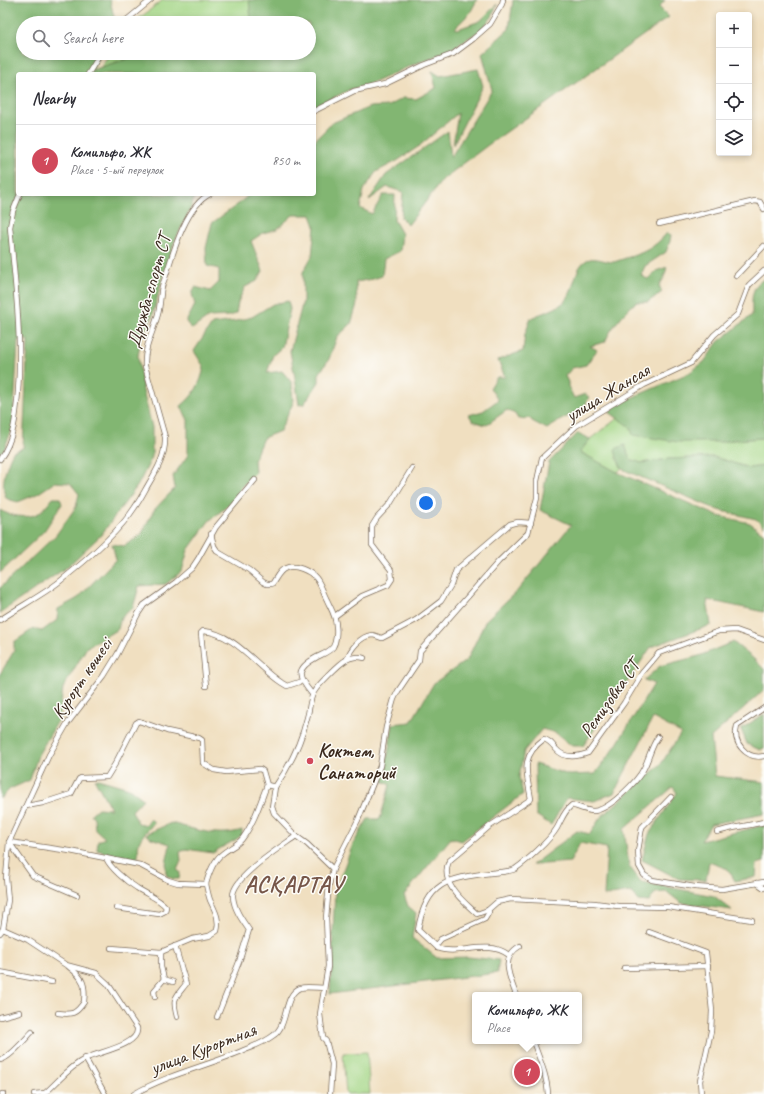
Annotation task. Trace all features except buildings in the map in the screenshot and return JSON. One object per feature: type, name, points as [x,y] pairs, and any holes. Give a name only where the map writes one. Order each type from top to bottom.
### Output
[{"type":"street","points":[[132,16],[151,0]]},
{"type":"street","points":[[316,110],[354,91],[385,84],[424,65],[453,54],[490,24],[503,0]]},
{"type":"street","points":[[89,72],[97,60]]},
{"type":"street","points":[[0,459],[6,451],[16,415],[20,340],[10,227],[13,211],[19,196]]},
{"type":"street","name":"Дружба-спорт СТ","points":[[0,620],[58,583],[94,552],[116,530],[135,508],[163,456],[166,445],[165,437],[145,366],[144,357],[146,347],[158,316],[161,303],[161,292],[179,233],[196,205],[206,196]]},
{"type":"street","points":[[659,224],[755,200],[760,202],[764,209]]},
{"type":"street","points":[[736,276],[764,246]]},
{"type":"street","name":"улица Жансая","points":[[330,1094],[332,1064],[326,1041],[323,1038],[320,1014],[328,966],[326,918],[329,885],[333,869],[358,820],[380,766],[386,727],[394,699],[398,691],[419,660],[421,650],[499,561],[528,533],[537,498],[537,481],[542,458],[576,426],[644,385],[691,363],[714,335],[738,314],[749,285],[764,271]]},
{"type":"street","points":[[334,616],[362,596],[388,585],[392,579],[391,570],[372,545],[372,526],[390,504],[412,468]]},
{"type":"street","name":"Курорт көшесі","points":[[34,1094],[45,1093],[72,1067],[85,1058],[123,1045],[136,1035],[137,1028],[108,984],[96,973],[66,965],[28,940],[2,931],[8,900],[6,878],[9,842],[49,755],[67,724],[104,676],[144,605],[162,593],[188,571],[198,559],[211,534],[255,480]]},
{"type":"street","points":[[333,869],[274,814],[272,807],[275,787],[298,748],[312,694],[317,686],[346,660],[352,648],[361,641],[374,635],[382,638],[428,612],[440,601],[451,585],[456,570],[510,524],[518,522],[531,523]]},
{"type":"street","points":[[211,534],[214,546],[218,552],[249,570],[267,584],[272,584],[286,567],[299,568],[307,571],[319,583],[334,616],[336,633],[333,647],[303,667],[301,670],[302,681],[312,694]]},
{"type":"street","name":"Ремизовка СТ","points":[[448,880],[446,869],[449,861],[490,826],[531,799],[525,766],[530,751],[535,745],[544,739],[566,756],[579,757],[588,753],[620,709],[642,673],[659,653],[718,631],[736,630],[764,640]]},
{"type":"street","points":[[206,686],[201,645],[201,633],[203,631],[218,635],[245,652],[282,684],[286,686],[302,681]]},
{"type":"street","points":[[346,660],[360,656],[364,658]]},
{"type":"street","points":[[764,708],[738,726],[736,736],[741,747],[746,753],[751,756],[764,756]]},
{"type":"street","points":[[26,806],[43,804],[71,794],[81,778],[107,777],[136,723],[139,721],[167,731],[199,738],[202,740],[203,764],[214,770],[226,772],[260,769],[263,771],[267,785],[248,830],[236,845],[222,854],[213,865],[206,884],[218,920],[217,931],[209,936],[192,939],[161,952],[111,948]]},
{"type":"street","points":[[510,955],[497,948],[471,948],[444,951],[437,948],[418,930],[424,906],[432,892],[448,880],[514,870],[537,851],[557,829],[566,809],[572,805],[593,811],[602,810],[638,778],[644,770],[654,743],[658,737]]},
{"type":"street","points":[[267,785],[275,787]]},
{"type":"street","points":[[671,797],[642,827],[638,850],[639,866],[644,875],[652,880],[695,887],[722,888],[764,882]]},
{"type":"street","points":[[717,832],[764,822]]},
{"type":"street","points":[[217,1017],[239,962],[248,930],[237,911],[233,893],[243,877],[296,836]]},
{"type":"street","points":[[9,842],[140,865],[168,880],[178,883],[206,884]]},
{"type":"street","points":[[9,842],[33,876],[77,895]]},
{"type":"street","points":[[106,858],[108,864],[136,888],[162,902],[166,907],[165,911],[159,914],[116,908]]},
{"type":"street","points":[[448,880],[458,896],[477,914],[488,910],[497,902],[511,899],[594,903],[618,906],[668,907],[752,920]]},
{"type":"street","points":[[757,883],[764,888]]},
{"type":"street","points":[[437,948],[436,945],[441,939],[485,919],[489,912],[488,910]]},
{"type":"street","points":[[650,932],[706,953],[712,1011],[711,1031],[700,1082],[701,1094]]},
{"type":"street","points":[[175,946],[186,984],[174,999],[178,1017]]},
{"type":"street","points":[[515,992],[508,970],[508,957],[520,946]]},
{"type":"street","points":[[155,998],[154,991],[164,979],[161,952]]},
{"type":"street","points":[[58,1013],[69,1015],[75,1013],[84,1002],[84,986],[81,977],[66,965]]},
{"type":"street","points":[[624,968],[708,966]]},
{"type":"street","points":[[0,972],[52,982]]},
{"type":"street","points":[[164,979],[173,982]]},
{"type":"street","name":"улица Курортная","points":[[134,1094],[148,1086],[266,1041],[276,1033],[284,1022],[291,997],[299,988],[324,988]]},
{"type":"street","points":[[0,1017],[19,1012]]},
{"type":"street","points":[[0,1060],[4,1060],[32,1032]]},
{"type":"street","points":[[534,1044],[548,1084],[548,1094]]},
{"type":"street","points":[[85,1058],[105,1094]]},
{"type":"green space","points":[[0,0],[110,0],[114,16],[16,16],[16,60],[97,60],[92,70],[123,60],[316,60],[316,16],[251,16],[249,0],[477,0],[470,13],[455,28],[458,29],[480,21],[497,4],[492,17],[481,30],[448,51],[366,86],[351,89],[316,106],[316,72],[16,72],[16,196],[194,196],[192,205],[174,243],[152,318],[141,338],[138,356],[143,391],[152,427],[152,457],[138,485],[101,535],[67,567],[0,613],[0,588],[56,535],[76,507],[79,494],[70,483],[55,482],[37,494],[18,502],[6,498],[4,493],[6,469],[10,457],[13,452],[23,448],[28,340],[18,340],[13,427],[0,459]]},
{"type":"green space","points":[[163,0],[249,0],[251,16],[142,16]]},
{"type":"green space","points":[[513,0],[665,0],[659,7],[669,17],[488,145],[443,179],[408,225],[401,218],[403,192],[387,187],[369,200],[386,175],[448,131],[451,157],[492,90],[482,53],[509,29]]},
{"type":"green space","points":[[106,60],[123,60],[101,67]]},
{"type":"green space","points":[[478,69],[483,86],[453,145],[458,113],[418,147],[397,161],[376,172],[364,190],[360,208],[372,214],[383,195],[395,195],[394,220],[402,234],[400,251],[384,259],[382,276],[356,282],[357,304],[351,324],[337,337],[329,359],[319,374],[319,382],[304,404],[299,405],[290,351],[303,301],[303,272],[312,256],[315,226],[311,215],[293,215],[277,229],[263,233],[251,241],[263,271],[257,281],[245,287],[238,302],[236,314],[229,316],[209,317],[192,329],[186,322],[195,305],[192,294],[195,287],[210,291],[219,282],[219,269],[207,266],[206,248],[212,223],[248,196],[316,196],[316,139],[332,123],[370,107],[389,106],[403,98],[416,99],[436,88],[432,71],[440,76]]},
{"type":"green space","points":[[667,233],[671,235],[666,252],[645,266],[641,275],[647,279],[656,271],[667,267],[664,278],[659,286],[662,292],[648,302],[636,302],[618,320],[605,342],[590,346],[597,350],[586,365],[572,368],[565,376],[574,398],[585,394],[589,397],[584,408],[547,429],[532,421],[530,418],[518,419],[515,414],[507,410],[486,425],[473,421],[469,415],[483,411],[498,400],[490,388],[497,377],[505,377],[498,360],[523,351],[525,334],[531,318],[554,309],[566,300],[569,296],[577,273],[583,263],[590,259],[614,262],[638,254],[658,243]]},
{"type":"green space","points":[[764,279],[764,438],[722,442],[678,442],[633,435],[630,427],[609,412],[615,405],[689,373],[704,362],[718,342],[752,315],[752,299],[754,290],[759,282]]},
{"type":"green space","points":[[288,301],[290,309],[282,347],[273,355],[267,373],[282,371],[292,383],[293,403],[280,431],[263,438],[254,459],[255,473],[241,487],[236,499],[209,521],[188,550],[182,571],[166,584],[139,586],[133,608],[121,617],[118,629],[87,647],[63,688],[59,719],[38,755],[30,780],[10,789],[0,799],[0,674],[14,651],[14,642],[33,629],[42,631],[57,620],[58,609],[78,598],[116,559],[112,544],[124,546],[141,535],[154,510],[175,488],[173,476],[188,455],[188,420],[181,406],[196,389],[201,378],[204,367],[194,351],[212,324],[252,317],[273,304]]},
{"type":"green space","points":[[618,418],[630,427],[722,442],[764,438],[764,466],[749,468],[714,457],[669,459],[641,463],[630,459],[625,446],[617,458],[622,469],[617,472],[580,452],[590,439]]},
{"type":"green space","points":[[578,433],[590,439],[580,452],[617,472],[718,516],[750,523],[764,534],[764,612],[707,600],[711,625],[651,647],[583,746],[572,746],[556,733],[542,729],[524,751],[519,777],[523,794],[462,841],[451,838],[404,895],[408,906],[416,913],[412,938],[437,958],[468,957],[499,960],[497,973],[330,994],[335,891],[353,844],[368,819],[380,819],[390,785],[381,780],[388,754],[393,724],[411,722],[434,683],[467,660],[486,620],[518,590],[571,525],[540,510],[549,462]]},
{"type":"green space","points":[[625,445],[630,459],[641,463],[669,459],[714,457],[749,468],[764,466],[764,527],[756,519],[718,510],[622,469],[615,449]]},
{"type":"green space","points":[[53,498],[60,498],[62,504],[44,531],[0,573],[0,510],[8,514],[18,516],[33,516],[46,507]]},
{"type":"green space","points":[[733,642],[764,669],[764,690],[711,737],[715,776],[764,782],[764,814],[711,824],[701,841],[764,825],[764,862],[757,864],[756,877],[735,881],[728,869],[709,862],[706,880],[679,879],[642,860],[649,834],[677,793],[673,787],[624,829],[629,866],[641,882],[714,896],[732,910],[681,903],[667,892],[655,893],[649,902],[638,901],[631,892],[604,896],[607,848],[580,843],[570,862],[532,865],[577,831],[590,834],[600,818],[661,764],[681,733],[653,718],[614,793],[594,801],[567,798],[551,825],[536,815],[535,764],[569,775],[595,774],[617,744],[654,684],[644,680],[660,666],[699,656]]},
{"type":"green space","points":[[764,714],[764,748],[760,750],[747,744],[741,729]]},
{"type":"green space","points":[[98,779],[129,788],[143,799],[132,811],[138,823],[146,825],[150,819],[154,822],[140,840],[136,861],[97,850],[98,841],[105,838],[95,829],[94,818],[91,814],[98,808],[111,809],[95,780]]},
{"type":"green space","points":[[171,823],[215,833],[242,830],[242,835],[213,853],[186,849],[180,852],[181,861],[177,870],[180,872],[179,879],[173,879],[167,876],[166,873],[170,844],[151,838],[146,834]]},
{"type":"green space","points":[[367,1052],[370,1094],[346,1094],[343,1053]]},
{"type":"place","name":"Коктем, Санаторий","points":[[310,761]]},
{"type":"place","name":"Комильфо, ЖК","points":[[527,1072]]},
{"type":"district","name":"АСҚАРТАУ","points":[[294,884]]}]
